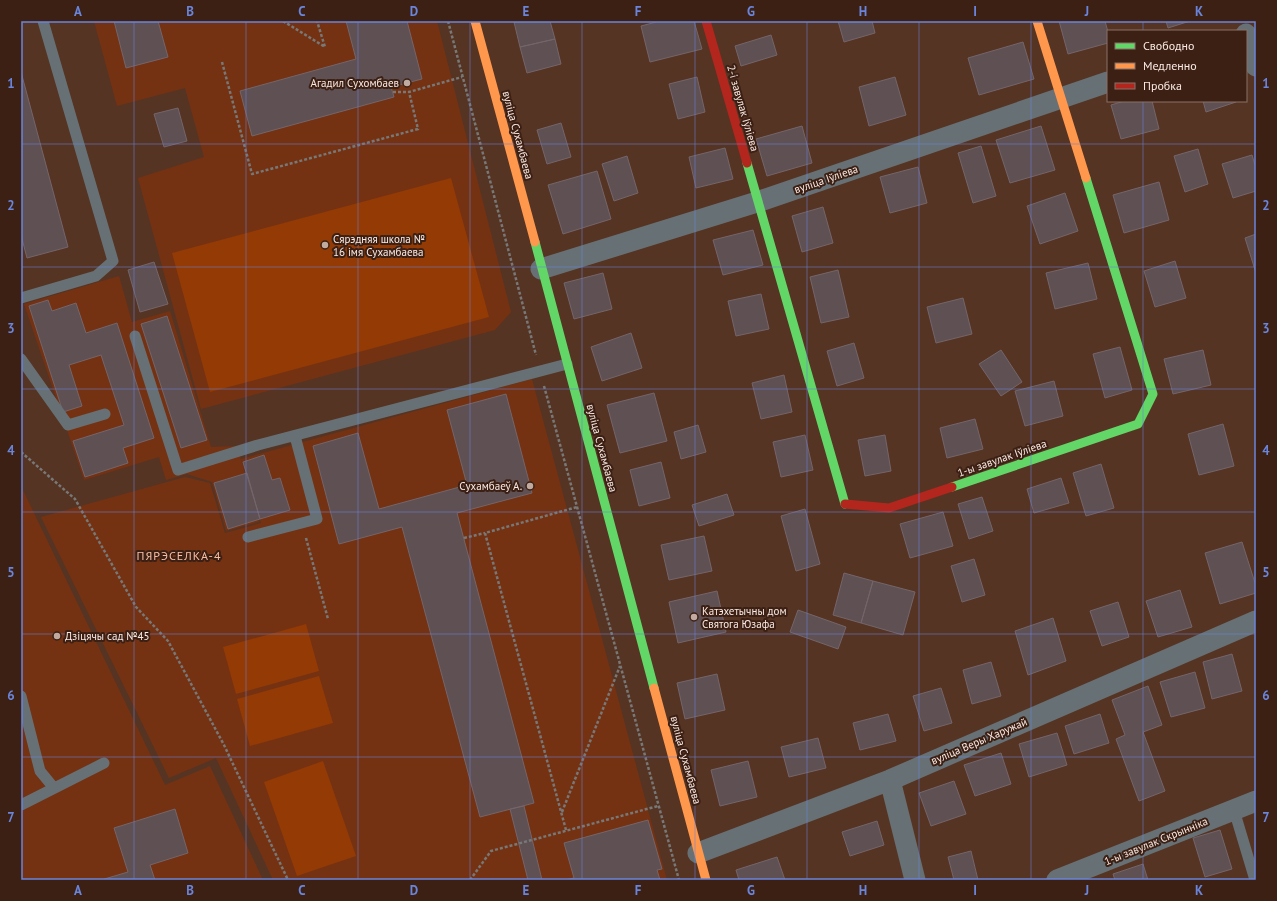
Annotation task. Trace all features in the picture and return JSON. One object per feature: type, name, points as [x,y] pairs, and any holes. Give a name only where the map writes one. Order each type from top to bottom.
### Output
[{"type":"street","name":"вуліца Сухамбаева","points":[[476,21],[541,269],[706,880]]},
{"type":"street","name":"2-і завулак Іўліева","points":[[706,21],[757,202]]},
{"type":"street","points":[[1037,21],[1063,98]]},
{"type":"street","points":[[1247,37],[1256,66]]},
{"type":"street","name":"вуліца Іўліева","points":[[541,269],[757,202],[1107,82]]},
{"type":"street","name":"1-ы завулак Іўліева","points":[[757,202],[844,504],[889,508],[1138,424],[1153,394],[1063,98]]},
{"type":"street","name":"вуліца Веры Харужай","points":[[698,853],[890,780],[1256,621]]},
{"type":"street","points":[[890,780],[914,880]]},
{"type":"street","name":"1-ы завулак Скрынніка","points":[[1057,880],[1256,801]]},
{"type":"lane","points":[[21,298],[96,276],[113,261],[43,21]]},
{"type":"lane","points":[[135,336],[178,470],[295,436],[567,364]]},
{"type":"lane","points":[[21,359],[68,425],[105,414]]},
{"type":"lane","points":[[248,537],[317,519],[295,436]]},
{"type":"lane","points":[[21,696],[40,771],[54,788]]},
{"type":"lane","points":[[21,805],[104,763]]},
{"type":"lane","points":[[1234,810],[1255,880]]},
{"type":"path","points":[[283,21],[325,47],[317,21]]},
{"type":"path","points":[[448,21],[540,370],[679,880]]},
{"type":"path","points":[[222,62],[252,174],[418,129],[409,92]]},
{"type":"path","points":[[393,92],[409,92],[462,78]]},
{"type":"path","points":[[21,452],[75,499],[136,607],[168,641],[224,745],[288,880]]},
{"type":"path","points":[[464,538],[577,507]]},
{"type":"path","points":[[302,523],[328,619]]},
{"type":"path","points":[[485,533],[566,830]]},
{"type":"path","points":[[561,812],[620,665]]},
{"type":"path","points":[[470,880],[491,851],[658,806]]},
{"type":"shaded area","name":"Сярэдняя школа № 16 імя Сухамбаева","points":[[94,21],[437,21],[511,312],[495,330],[201,409],[138,178],[204,157],[185,88],[117,106]]},
{"type":"shaded area","points":[[451,178],[489,317],[210,392],[172,253]]},
{"type":"shaded area","points":[[119,276],[132,322],[170,311],[211,447],[237,446],[259,522],[226,531],[212,482],[187,474],[166,480],[159,457],[84,480],[24,304]]},
{"type":"shaded area","points":[[532,379],[667,880],[273,880],[216,758],[169,778],[41,517],[185,477],[210,483],[225,533],[261,523],[241,459]]},
{"type":"shaded area","name":"Дзіцячы сад №45","points":[[21,486],[165,785],[210,766],[263,880],[21,880]]},
{"type":"shaded area","points":[[306,624],[319,671],[236,694],[223,647]]},
{"type":"shaded area","points":[[319,676],[333,723],[250,746],[237,699]]},
{"type":"shaded area","points":[[323,761],[356,856],[297,876],[264,782]]},
{"type":"building","points":[[114,21],[158,21],[168,57],[126,68]]},
{"type":"building","points":[[346,21],[407,21],[422,79],[391,87],[394,97],[252,136],[240,91],[356,59]]},
{"type":"building","points":[[550,21],[555,39],[520,47],[514,22]]},
{"type":"building","points":[[660,21],[694,21],[702,49],[650,62],[641,26]]},
{"type":"building","points":[[838,21],[872,21],[875,33],[844,42]]},
{"type":"building","points":[[1059,21],[1105,21],[1107,30],[1107,43],[1068,54]]},
{"type":"building","points":[[1166,21],[1190,21],[1168,28]]},
{"type":"building","points":[[771,35],[777,55],[741,66],[735,46]]},
{"type":"building","points":[[555,39],[561,64],[527,73],[520,47]]},
{"type":"building","points":[[1023,42],[1034,79],[979,95],[968,58]]},
{"type":"building","points":[[21,72],[68,247],[27,258],[21,235]]},
{"type":"building","points":[[697,77],[705,112],[678,119],[669,84]]},
{"type":"building","points":[[895,77],[906,115],[869,126],[859,87]]},
{"type":"building","points":[[1121,102],[1152,102],[1159,129],[1121,139],[1111,105]]},
{"type":"building","points":[[1203,102],[1236,102],[1206,112]]},
{"type":"building","points":[[178,108],[187,141],[164,147],[154,114]]},
{"type":"building","points":[[561,123],[571,157],[547,164],[537,130]]},
{"type":"building","points":[[802,126],[812,163],[767,176],[756,139]]},
{"type":"building","points":[[1041,126],[1055,170],[1010,183],[996,140]]},
{"type":"building","points":[[981,146],[996,196],[973,203],[958,153]]},
{"type":"building","points":[[725,148],[733,179],[696,188],[689,157]]},
{"type":"building","points":[[1198,149],[1208,184],[1185,192],[1174,156]]},
{"type":"building","points":[[1252,155],[1256,168],[1256,191],[1233,198],[1222,164]]},
{"type":"building","points":[[627,156],[638,193],[614,201],[602,164]]},
{"type":"building","points":[[918,167],[927,203],[890,213],[880,177]]},
{"type":"building","points":[[597,171],[611,219],[563,234],[548,185]]},
{"type":"building","points":[[1159,182],[1169,220],[1124,233],[1113,195]]},
{"type":"building","points":[[1065,193],[1078,231],[1040,244],[1027,206]]},
{"type":"building","points":[[823,207],[833,243],[802,252],[792,216]]},
{"type":"building","points":[[753,230],[763,265],[723,275],[713,240]]},
{"type":"building","points":[[1256,234],[1256,273],[1245,238]]},
{"type":"building","points":[[1175,261],[1186,298],[1155,307],[1144,271]]},
{"type":"building","points":[[154,262],[168,304],[140,312],[128,270]]},
{"type":"building","points":[[1088,263],[1097,299],[1055,309],[1046,273]]},
{"type":"building","points":[[838,270],[849,317],[821,323],[810,277]]},
{"type":"building","points":[[603,273],[612,309],[574,319],[564,283]]},
{"type":"building","points":[[761,294],[769,329],[736,336],[728,301]]},
{"type":"building","points":[[963,298],[972,334],[936,343],[927,307]]},
{"type":"building","points":[[48,300],[52,311],[76,303],[86,333],[117,323],[154,438],[123,448],[128,463],[85,477],[73,441],[124,425],[101,355],[69,365],[82,406],[63,412],[29,306]]},
{"type":"building","points":[[167,316],[207,440],[181,448],[141,324]]},
{"type":"building","points":[[631,333],[642,368],[602,381],[591,347]]},
{"type":"building","points":[[854,343],[864,378],[837,386],[827,351]]},
{"type":"building","points":[[1120,347],[1132,390],[1105,398],[1093,354]]},
{"type":"building","points":[[1001,350],[1022,382],[1001,396],[979,364]]},
{"type":"building","points":[[1203,350],[1211,385],[1173,394],[1164,359]]},
{"type":"building","points":[[784,375],[792,412],[761,419],[752,383]]},
{"type":"building","points":[[1054,381],[1063,416],[1025,426],[1015,391]]},
{"type":"building","points":[[654,393],[667,441],[620,453],[607,405]]},
{"type":"building","points":[[506,394],[532,493],[457,513],[534,803],[480,817],[402,527],[339,544],[313,446],[358,433],[379,509],[467,485],[447,410]]},
{"type":"building","points":[[975,419],[983,449],[947,458],[940,428]]},
{"type":"building","points":[[1223,424],[1234,466],[1199,475],[1188,434]]},
{"type":"building","points":[[698,425],[706,452],[681,459],[674,432]]},
{"type":"building","points":[[805,435],[813,470],[781,477],[773,442]]},
{"type":"building","points":[[885,435],[891,471],[865,476],[858,440]]},
{"type":"building","points":[[264,455],[272,480],[280,478],[290,510],[260,519],[243,462]]},
{"type":"building","points":[[661,462],[670,498],[639,506],[630,470]]},
{"type":"building","points":[[1101,464],[1114,508],[1086,516],[1073,473]]},
{"type":"building","points":[[247,473],[260,519],[228,529],[214,483]]},
{"type":"building","points":[[1061,478],[1069,503],[1034,513],[1027,489]]},
{"type":"building","points":[[727,494],[734,515],[699,526],[692,505]]},
{"type":"building","points":[[982,497],[993,531],[969,539],[958,504]]},
{"type":"building","points":[[805,509],[820,564],[796,571],[781,516]]},
{"type":"building","points":[[943,512],[953,546],[910,558],[900,524]]},
{"type":"building","points":[[704,536],[712,571],[669,580],[661,545]]},
{"type":"building","points":[[1242,542],[1256,586],[1256,593],[1220,604],[1205,553]]},
{"type":"building","points":[[974,559],[985,595],[962,602],[951,566]]},
{"type":"building","points":[[844,573],[873,581],[861,623],[833,615]]},
{"type":"building","points":[[873,581],[915,592],[903,635],[861,623]]},
{"type":"building","points":[[1180,590],[1192,627],[1158,637],[1146,601]]},
{"type":"building","points":[[717,591],[726,632],[678,643],[669,602]]},
{"type":"building","points":[[1118,602],[1129,637],[1102,646],[1090,611]]},
{"type":"building","points":[[798,610],[846,627],[838,649],[790,632]]},
{"type":"building","points":[[1053,618],[1066,661],[1028,675],[1015,631]]},
{"type":"building","points":[[1232,654],[1242,691],[1212,699],[1203,662]]},
{"type":"building","points":[[991,662],[1001,696],[972,704],[963,670]]},
{"type":"building","points":[[1195,672],[1205,708],[1171,717],[1160,682]]},
{"type":"building","points":[[717,674],[725,710],[685,719],[677,683]]},
{"type":"building","points":[[1148,686],[1162,725],[1143,732],[1165,791],[1139,801],[1116,739],[1125,735],[1112,700]]},
{"type":"building","points":[[941,688],[952,723],[924,731],[913,696]]},
{"type":"building","points":[[888,714],[896,741],[860,750],[853,723]]},
{"type":"building","points":[[1100,714],[1109,743],[1074,754],[1065,726]]},
{"type":"building","points":[[1057,733],[1067,765],[1029,777],[1019,744]]},
{"type":"building","points":[[818,738],[826,768],[789,777],[781,747]]},
{"type":"building","points":[[1001,753],[1011,784],[975,796],[964,765]]},
{"type":"building","points":[[748,761],[757,797],[720,806],[711,770]]},
{"type":"building","points":[[954,781],[966,814],[931,826],[919,793]]},
{"type":"building","points":[[524,806],[542,880],[528,880],[510,809]]},
{"type":"building","points":[[175,809],[188,853],[150,865],[155,880],[101,880],[128,872],[114,828]]},
{"type":"building","points":[[648,820],[662,869],[657,870],[660,880],[565,880],[574,878],[564,843]]},
{"type":"building","points":[[877,821],[884,845],[850,856],[842,832]]},
{"type":"building","points":[[1220,830],[1232,869],[1205,877],[1193,838]]},
{"type":"building","points":[[971,851],[978,880],[954,880],[948,857]]},
{"type":"building","points":[[777,857],[785,880],[739,880],[736,870]]},
{"type":"building","points":[[1143,864],[1148,880],[1115,880],[1113,874]]},
{"type":"traffic: fast","points":[[747,163],[845,504]]},
{"type":"traffic: fast","points":[[952,487],[1138,424],[1153,394],[1086,178]]},
{"type":"traffic: fast","points":[[535,242],[654,688]]},
{"type":"traffic: slow","points":[[475,21],[535,242]]},
{"type":"traffic: slow","points":[[1037,21],[1086,178]]},
{"type":"traffic: slow","points":[[654,688],[706,880]]},
{"type":"traffic: jam","points":[[706,21],[747,163]]},
{"type":"traffic: jam","points":[[845,504],[889,508],[952,487]]},
{"type":"place","name":"Агадил Сухомбаев","points":[[407,83]]},
{"type":"place","name":"Сярэдняя школа № 16 імя Сухамбаева","points":[[325,245]]},
{"type":"place","name":"Сухамбаеў А.","points":[[530,486]]},
{"type":"place","name":"Катэхетычны дом Святога Юзафа","points":[[694,617]]},
{"type":"place","name":"Дзіцячы сад №45","points":[[57,636]]},
{"type":"district","name":"ПЯРЭСЕЛКА-4","points":[[179,556]]}]
